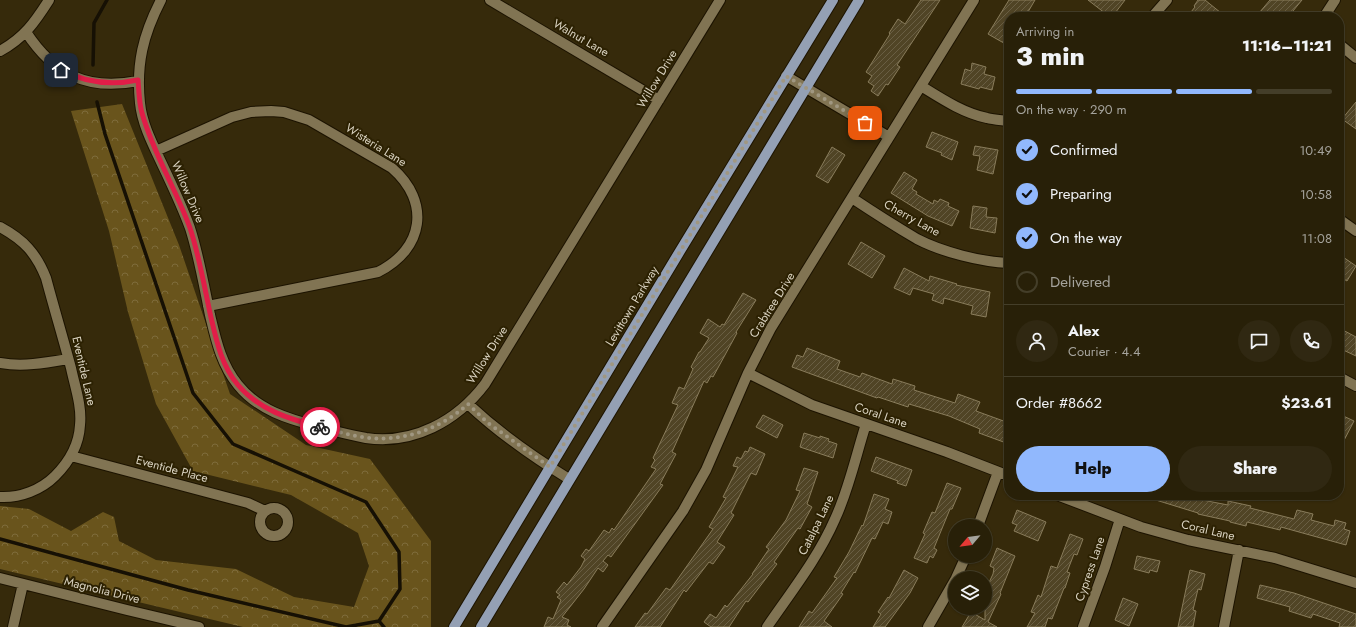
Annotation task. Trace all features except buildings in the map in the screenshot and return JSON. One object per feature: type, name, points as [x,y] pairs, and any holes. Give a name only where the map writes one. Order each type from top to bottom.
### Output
[{"type":"main road","name":"Levittown Parkway","points":[[454,627],[833,0]]},
{"type":"main road","points":[[480,627],[859,0]]},
{"type":"street","points":[[0,51],[11,45],[26,32],[36,21],[49,0]]},
{"type":"street","name":"Willow Drive","points":[[161,0],[151,18],[141,52],[138,80],[142,113],[156,151],[190,228],[201,268],[217,344],[222,359],[238,385],[261,406],[274,414],[344,433],[367,438],[388,439],[408,436],[428,430],[452,417],[468,404],[485,384],[720,0]]},
{"type":"street","name":"Walnut Lane","points":[[490,0],[659,100]]},
{"type":"street","name":"Crabtree Drive","points":[[602,627],[694,494],[748,373],[771,328],[974,0]]},
{"type":"street","points":[[1156,12],[1167,0]]},
{"type":"street","points":[[1328,12],[1336,0]]},
{"type":"street","points":[[26,32],[36,47],[48,60],[61,70],[76,77],[91,82],[107,84],[124,84],[138,80]]},
{"type":"street","points":[[1344,48],[1356,58]]},
{"type":"street","points":[[786,76],[889,137]]},
{"type":"street","points":[[921,86],[959,108],[973,114],[988,119],[1004,121]]},
{"type":"street","name":"Wisteria Lane","points":[[156,151],[232,117],[251,112],[284,112],[309,120],[392,168],[408,184],[414,196],[416,206],[416,229],[412,242],[407,250],[391,266],[378,272],[208,306]]},
{"type":"street","name":"Cherry Lane","points":[[852,198],[918,239],[963,255],[997,263],[1004,263]]},
{"type":"street","points":[[1344,223],[1356,231]]},
{"type":"street","name":"Eventide Lane","points":[[0,227],[15,235],[25,244],[41,265],[46,278],[68,359],[79,402],[80,414],[78,438],[71,456],[60,471],[52,479],[41,486],[19,495],[0,497]]},
{"type":"street","points":[[0,363],[32,365],[68,359]]},
{"type":"street","name":"Coral Lane","points":[[748,373],[812,405],[947,452],[1004,474]]},
{"type":"street","points":[[1344,380],[1356,386]]},
{"type":"street","points":[[468,404],[488,423],[569,479]]},
{"type":"street","name":"Catalpa Lane","points":[[767,627],[812,564],[835,521],[866,424]]},
{"type":"street","name":"Eventide Place","points":[[71,456],[248,503],[265,511]]},
{"type":"street","points":[[981,519],[998,472]]},
{"type":"street","name":"Coral Lane","points":[[1070,500],[1141,527],[1188,540],[1238,550],[1302,566],[1356,582]]},
{"type":"street","name":"Cypress Lane","points":[[1083,627],[1105,567],[1120,519]]},
{"type":"street","points":[[1224,627],[1238,550]]},
{"type":"street","name":"Magnolia Drive","points":[[0,578],[160,623],[199,627]]},
{"type":"street","points":[[13,627],[24,584]]},
{"type":"street","points":[[928,627],[948,593]]},
{"type":"green space","points":[[122,104],[179,245],[230,394],[306,445],[370,459],[431,541],[431,627],[243,627],[0,569],[0,506],[29,509],[71,531],[103,512],[114,517],[119,541],[156,560],[236,569],[294,597],[354,607],[369,566],[358,533],[291,495],[193,471],[156,404],[128,312],[109,231],[71,111]]},
{"type":"waterway","points":[[93,65],[94,23],[107,0]]},
{"type":"waterway","points":[[97,102],[105,134],[193,393],[233,444],[366,502],[399,552],[400,589],[379,621],[346,627]]},
{"type":"waterway","points":[[0,539],[188,590],[346,627]]},
{"type":"waterway","points":[[379,621],[384,627]]},
{"type":"way so far","points":[[320,427],[367,438],[388,439],[408,436],[440,425],[457,414],[468,404],[488,423],[550,467],[786,76],[865,123]]},
{"type":"route","points":[[61,70],[82,80],[91,82],[124,84],[138,80],[140,104],[151,139],[170,179],[190,228],[201,268],[217,344],[222,359],[238,385],[261,406],[274,414],[320,427]]}]
